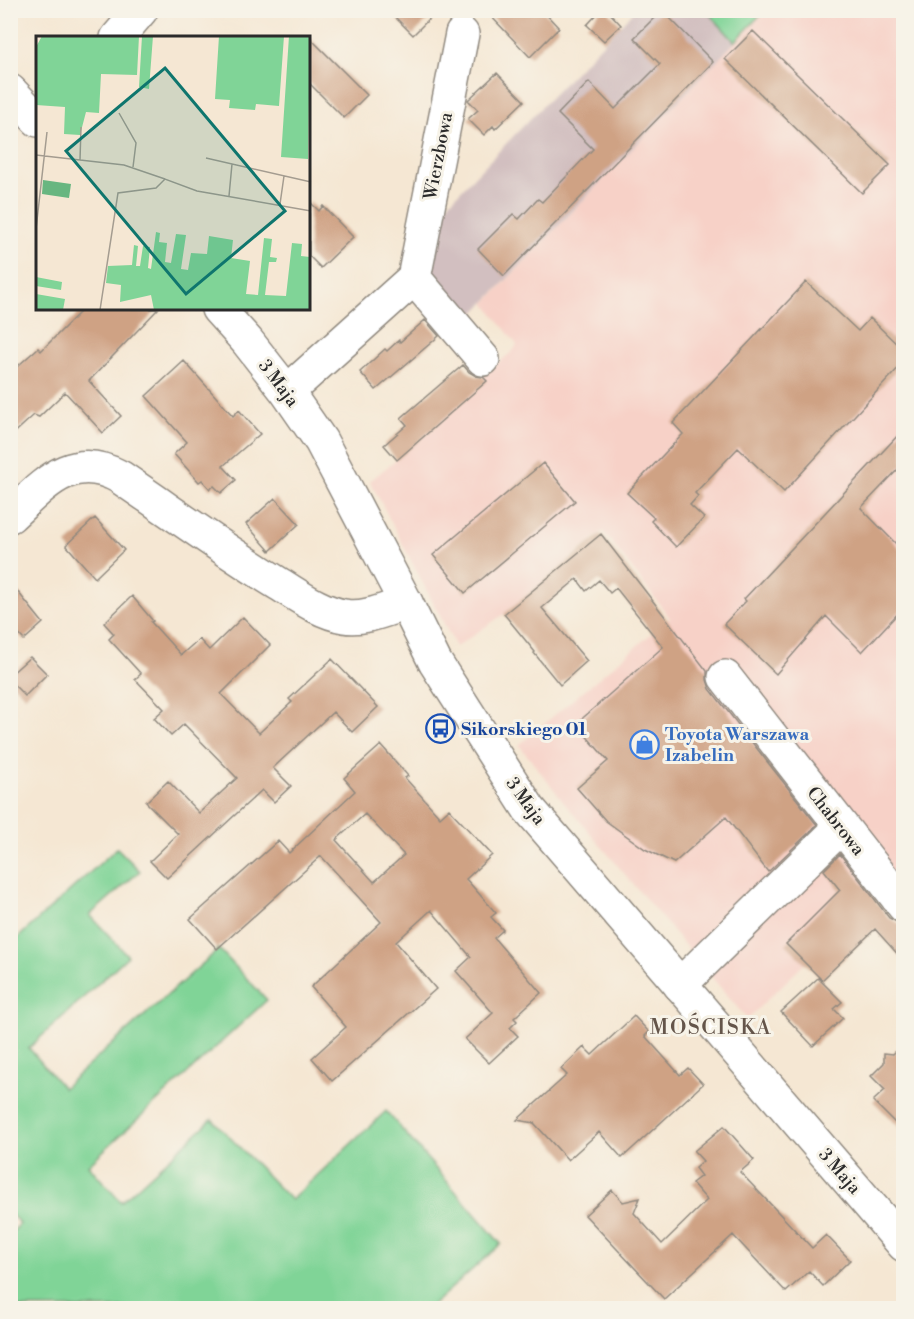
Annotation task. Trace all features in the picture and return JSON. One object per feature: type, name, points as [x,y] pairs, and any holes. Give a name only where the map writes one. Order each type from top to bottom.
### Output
[{"type":"main road","points":[[119,36],[141,10]]},
{"type":"main road","name":"Wierzbowa","points":[[414,278],[462,34]]},
{"type":"main road","points":[[10,91],[36,115]]},
{"type":"main road","points":[[287,392],[414,278],[483,359]]},
{"type":"main road","name":"3 Maja","points":[[219,310],[247,341],[287,392],[321,441],[435,662],[529,809],[903,1245]]},
{"type":"main road","points":[[10,516],[54,478],[78,467],[93,466],[108,470],[120,477],[245,563],[318,607],[343,616],[354,617],[406,603]]},
{"type":"main road","name":"Chabrowa","points":[[725,677],[903,906]]},
{"type":"main road","points":[[680,985],[841,827]]},
{"type":"shaded area","points":[[634,11],[707,11],[735,42],[466,322],[425,268],[434,228],[448,204]]},
{"type":"shaded area","points":[[764,11],[903,11],[903,895],[878,893],[747,1019],[564,802],[519,745],[670,618],[603,531],[504,614],[456,647],[370,481],[486,382],[482,376],[513,351],[517,345],[485,303]]},
{"type":"green space","points":[[707,11],[764,11],[735,42]]},
{"type":"green space","points":[[117,848],[140,871],[90,915],[128,956],[29,1048],[63,1088],[219,949],[267,1000],[88,1165],[121,1202],[212,1119],[291,1200],[386,1111],[501,1244],[429,1308],[11,1308],[11,1233],[20,1224],[10,1213],[11,944]]},
{"type":"building","points":[[388,10],[438,10],[413,35]]},
{"type":"building","points":[[485,10],[542,10],[559,28],[530,57]]},
{"type":"building","points":[[601,10],[607,10],[621,25],[604,41],[587,25]]},
{"type":"building","points":[[662,10],[713,62],[504,276],[478,249],[513,214],[519,219],[538,199],[542,202],[593,149],[558,114],[589,82],[615,109],[660,64],[634,38]]},
{"type":"building","points":[[753,31],[890,165],[862,193],[725,59]]},
{"type":"building","points":[[310,38],[367,95],[344,118],[310,84]]},
{"type":"building","points":[[497,73],[524,101],[495,129],[493,126],[484,135],[468,119],[478,110],[468,100]]},
{"type":"building","points":[[310,202],[319,211],[323,206],[353,237],[321,268],[310,257]]},
{"type":"building","points":[[806,282],[858,331],[870,318],[903,350],[903,363],[784,492],[738,448],[695,493],[698,496],[690,505],[704,518],[676,547],[651,521],[654,518],[627,493],[683,434],[673,423]]},
{"type":"building","points":[[82,310],[157,310],[89,381],[121,416],[103,433],[65,392],[39,417],[34,415],[10,437],[10,373],[38,348],[41,351]]},
{"type":"building","points":[[425,320],[439,336],[376,390],[360,372],[385,349],[387,351],[399,340],[400,342]]},
{"type":"building","points":[[184,361],[233,416],[239,410],[260,434],[223,466],[236,480],[221,493],[214,486],[210,489],[202,480],[199,482],[174,454],[187,442],[146,396]]},
{"type":"building","points":[[463,365],[469,372],[487,381],[397,460],[384,445],[407,425],[401,418]]},
{"type":"building","points":[[903,430],[903,464],[861,508],[903,551],[903,608],[862,652],[826,616],[776,674],[724,624],[746,601],[744,599]]},
{"type":"building","points":[[543,463],[575,501],[465,593],[433,555]]},
{"type":"building","points":[[275,498],[299,524],[270,551],[246,524]]},
{"type":"building","points":[[95,518],[124,550],[95,578],[66,545]]},
{"type":"building","points":[[601,534],[707,671],[710,689],[817,825],[768,872],[726,817],[674,863],[645,849],[606,821],[577,788],[608,761],[576,724],[663,647],[616,588],[610,593],[599,580],[586,591],[577,579],[542,608],[587,661],[560,685],[504,614]]},
{"type":"building","points":[[10,582],[43,623],[24,640],[10,625]]},
{"type":"building","points":[[132,596],[153,621],[151,622],[181,655],[199,639],[209,650],[243,617],[270,645],[221,694],[259,733],[292,702],[289,699],[332,659],[378,707],[352,732],[333,712],[273,768],[291,786],[274,802],[262,790],[167,878],[150,861],[178,834],[146,802],[168,781],[199,813],[237,778],[184,724],[171,736],[154,718],[164,709],[135,679],[141,674],[109,639],[114,634],[104,623]]},
{"type":"building","points":[[30,657],[47,674],[25,696],[10,681],[10,675]]},
{"type":"building","points":[[381,745],[408,776],[405,778],[440,817],[449,809],[492,855],[466,879],[496,913],[491,917],[503,930],[494,938],[541,993],[514,1018],[517,1021],[510,1028],[518,1036],[489,1063],[465,1039],[493,1013],[456,971],[471,957],[431,910],[396,942],[436,989],[332,1081],[312,1058],[346,1027],[311,987],[381,922],[321,856],[217,949],[190,919],[278,841],[289,853],[355,791],[344,778]],"holes":[[[365,814],[404,855],[374,882],[336,840]]]},
{"type":"building","points":[[840,854],[889,918],[903,925],[903,960],[875,929],[822,980],[786,944],[840,890],[824,870]]},
{"type":"building","points":[[818,978],[842,1002],[834,1009],[843,1018],[813,1046],[781,1012]]},
{"type":"building","points":[[634,1016],[649,1032],[645,1036],[680,1075],[688,1068],[703,1084],[622,1158],[599,1132],[568,1160],[534,1123],[517,1120],[567,1075],[561,1069],[584,1047],[592,1055]]},
{"type":"building","points":[[903,1044],[903,1131],[873,1101],[885,1090],[871,1076],[884,1063],[884,1053],[893,1054]]},
{"type":"building","points":[[724,1126],[754,1160],[740,1172],[812,1248],[826,1235],[850,1260],[823,1286],[809,1271],[786,1292],[733,1235],[664,1299],[585,1215],[612,1190],[623,1202],[640,1198],[634,1213],[662,1244],[707,1200],[692,1183],[701,1176],[695,1168],[703,1161],[694,1151]]},
{"type":"place","name":"Sikorskiego 01","points":[[440,729]]},
{"type":"place","name":"Toyota Warszawa Izabelin","points":[[644,744]]},
{"type":"district","name":"MOŚCISKA","points":[[711,1027]]}]
